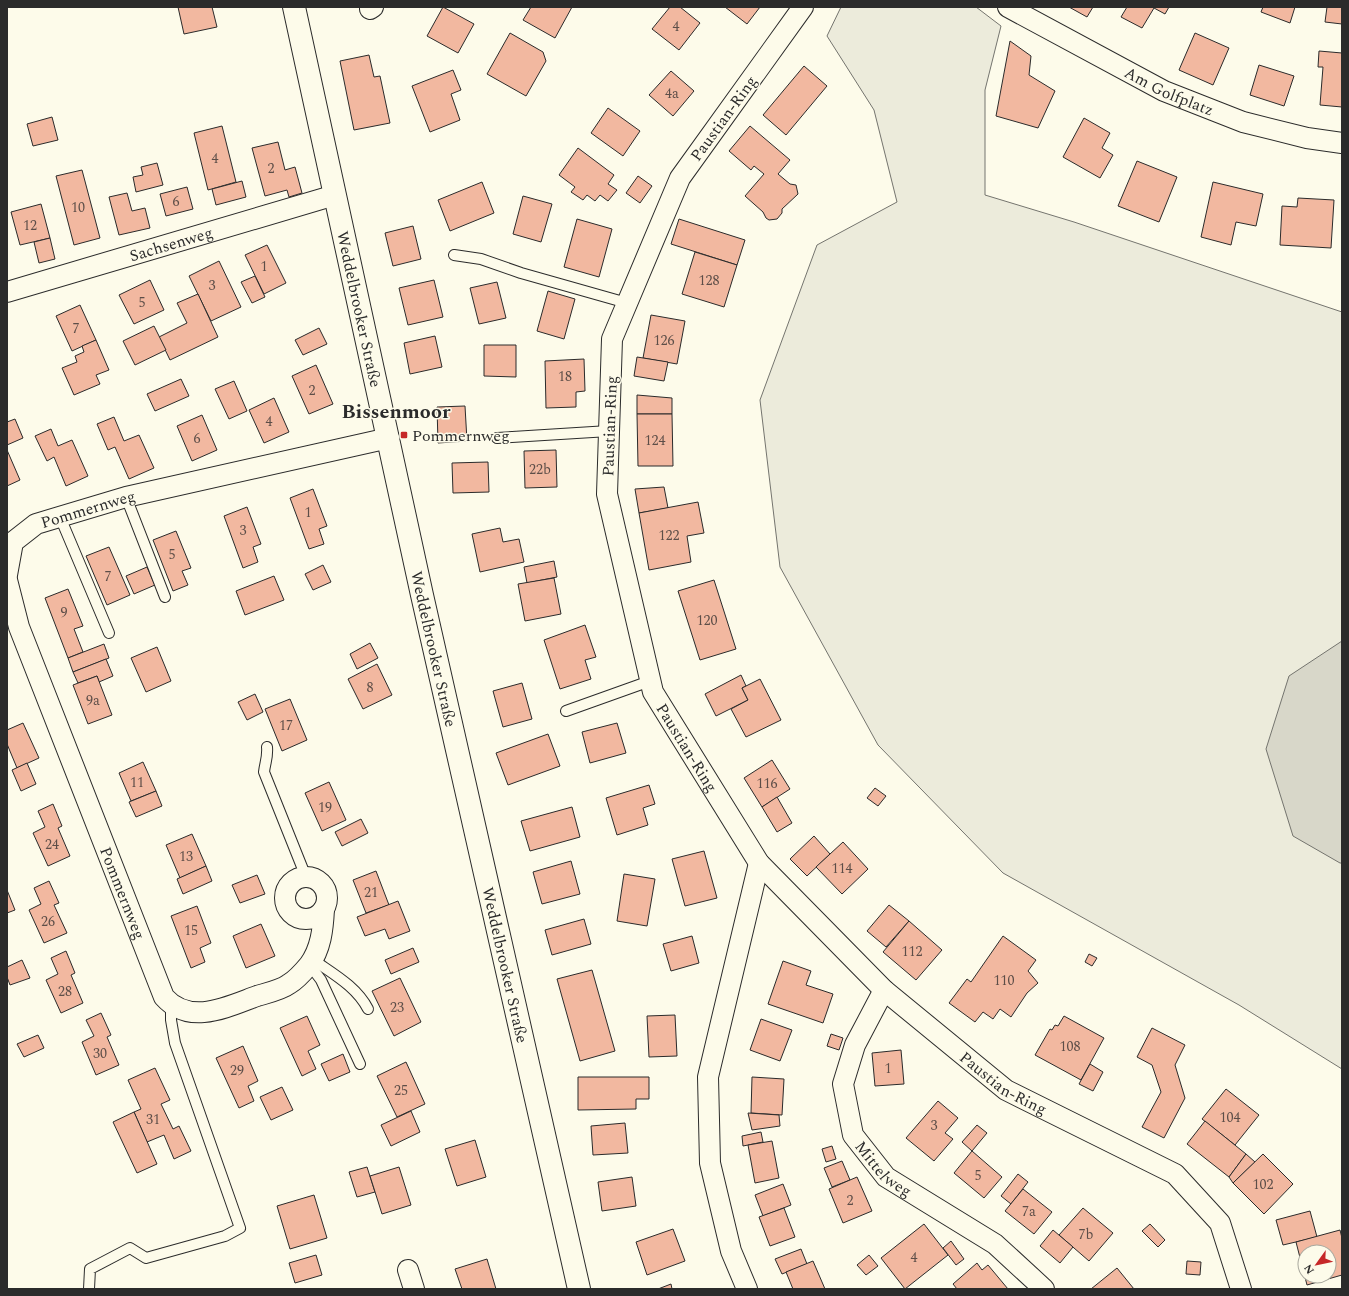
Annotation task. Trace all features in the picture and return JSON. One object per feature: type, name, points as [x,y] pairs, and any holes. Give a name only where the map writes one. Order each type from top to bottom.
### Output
[{"type":"street","name":"Weddelbrooker Straße","points":[[294,7],[422,595],[579,1289]]},
{"type":"street","name":"Paustian-Ring","points":[[803,7],[680,178],[612,339],[607,494],[653,692],[760,863],[884,990],[1006,1090],[1175,1174],[1220,1222],[1240,1289]]},
{"type":"street","name":"Am Golfplatz","points":[[1008,7],[1164,91],[1243,122],[1307,138],[1342,143]]},
{"type":"street","name":"Sachsenweg","points":[[7,292],[335,195]]},
{"type":"street","name":"Pommernweg","points":[[7,576],[10,540],[36,524],[126,498],[389,438]]},
{"type":"street","name":"Pommernweg","points":[[7,580],[19,627],[164,998],[171,1006]]},
{"type":"street","points":[[748,1289],[731,1251],[710,1163],[708,1076],[760,863]]},
{"type":"street","points":[[171,1006],[182,1011],[212,1013],[289,985],[311,961],[323,934],[324,909],[327,898],[324,888],[319,882],[306,877],[298,878],[287,888],[285,902],[292,914],[306,920],[319,915],[324,909]]},
{"type":"street","name":"Mittelweg","points":[[884,990],[855,1045],[843,1084],[853,1135],[886,1177],[995,1244],[1044,1289]]},
{"type":"street","points":[[408,1270],[414,1289]]},
{"type":"lane","points":[[454,255],[481,260],[627,303]]},
{"type":"lane","points":[[497,438],[609,431]]},
{"type":"lane","points":[[126,498],[165,597]]},
{"type":"lane","points":[[60,517],[108,633]]},
{"type":"lane","points":[[566,711],[650,681]]},
{"type":"lane","points":[[267,747],[268,756],[265,763],[264,772],[306,877]]},
{"type":"lane","points":[[311,961],[354,989],[368,1009]]},
{"type":"lane","points":[[311,961],[360,1064]]},
{"type":"lane","points":[[89,1289],[90,1269],[130,1248],[146,1258],[225,1236],[240,1228],[175,1043],[171,1020],[171,1006]]},
{"type":"shaded area","points":[[841,7],[976,7],[1001,26],[985,90],[985,195],[1074,222],[1342,312],[1342,1069],[1239,1005],[1003,873],[878,745],[780,567],[760,400],[817,245],[897,202],[874,110],[827,36]]},
{"type":"shaded area","points":[[1342,641],[1342,863],[1340,863],[1293,836],[1266,749],[1289,676]]},
{"type":"building","points":[[178,7],[212,7],[217,27],[184,34]]},
{"type":"building","points":[[443,7],[474,24],[458,53],[427,36]]},
{"type":"building","points":[[531,7],[572,7],[555,38],[523,20]]},
{"type":"building","points":[[670,7],[680,7],[700,23],[679,50],[652,29]]},
{"type":"building","points":[[725,7],[760,7],[747,24]]},
{"type":"building","points":[[1069,7],[1093,7],[1087,17]]},
{"type":"building","points":[[1127,7],[1169,7],[1165,14],[1154,8],[1142,28],[1121,17]]},
{"type":"building","points":[[1263,7],[1295,7],[1290,23],[1261,12]]},
{"type":"building","points":[[1327,7],[1342,7],[1342,24],[1325,22]]},
{"type":"building","points":[[510,33],[543,52],[546,61],[526,96],[487,74]]},
{"type":"building","points":[[1195,33],[1229,48],[1213,85],[1179,70]]},
{"type":"building","points":[[1010,41],[1031,56],[1029,75],[1055,91],[1038,128],[996,116]]},
{"type":"building","points":[[1319,51],[1342,53],[1342,107],[1320,105],[1323,67],[1318,67]]},
{"type":"building","points":[[369,55],[374,77],[380,76],[390,123],[354,130],[340,61]]},
{"type":"building","points":[[1259,65],[1294,76],[1284,106],[1250,95]]},
{"type":"building","points":[[804,66],[827,86],[786,135],[763,115]]},
{"type":"building","points":[[453,70],[461,90],[451,94],[460,120],[430,132],[412,86]]},
{"type":"building","points":[[671,71],[694,91],[673,116],[649,95]]},
{"type":"building","points":[[608,108],[640,131],[623,156],[591,133]]},
{"type":"building","points":[[52,117],[58,140],[33,146],[27,124]]},
{"type":"building","points":[[1084,118],[1110,133],[1102,148],[1113,155],[1100,178],[1063,157]]},
{"type":"building","points":[[222,126],[236,182],[208,190],[194,133]]},
{"type":"building","points":[[750,126],[790,160],[778,174],[790,184],[796,185],[798,194],[782,209],[782,213],[777,219],[769,220],[766,218],[763,212],[745,196],[764,174],[754,166],[751,170],[729,151]]},
{"type":"building","points":[[278,142],[285,170],[295,167],[302,193],[289,197],[287,190],[265,196],[252,148]]},
{"type":"building","points":[[578,148],[614,175],[608,184],[617,190],[608,201],[600,195],[595,201],[587,195],[583,200],[571,192],[575,187],[559,175]]},
{"type":"building","points":[[1137,161],[1177,177],[1159,222],[1118,206]]},
{"type":"building","points":[[157,163],[163,185],[136,192],[133,177],[143,175],[141,167]]},
{"type":"building","points":[[82,170],[100,238],[74,245],[56,176]]},
{"type":"building","points":[[638,176],[652,186],[640,203],[626,193]]},
{"type":"building","points":[[242,181],[246,197],[216,205],[212,189]]},
{"type":"building","points":[[482,182],[494,213],[450,231],[438,200]]},
{"type":"building","points":[[1213,182],[1263,194],[1256,226],[1236,222],[1231,245],[1201,237]]},
{"type":"building","points":[[187,187],[193,209],[166,216],[160,194]]},
{"type":"building","points":[[127,193],[132,211],[145,208],[150,228],[119,235],[109,197]]},
{"type":"building","points":[[523,196],[552,204],[541,242],[513,234]]},
{"type":"building","points":[[1298,198],[1334,200],[1331,248],[1280,245],[1282,206],[1297,207]]},
{"type":"building","points":[[41,204],[50,238],[20,245],[11,212]]},
{"type":"building","points":[[577,219],[612,229],[599,277],[564,267]]},
{"type":"building","points":[[679,219],[745,240],[737,265],[671,244]]},
{"type":"building","points":[[413,226],[421,259],[393,266],[385,233]]},
{"type":"building","points":[[50,238],[55,259],[39,263],[34,242]]},
{"type":"building","points":[[267,245],[286,283],[264,294],[245,255]]},
{"type":"building","points":[[695,252],[737,265],[724,307],[682,294]]},
{"type":"building","points":[[219,261],[241,307],[211,321],[189,276]]},
{"type":"building","points":[[255,276],[265,297],[252,303],[241,282]]},
{"type":"building","points":[[150,280],[164,310],[134,324],[119,295]]},
{"type":"building","points":[[434,280],[443,317],[408,325],[399,288]]},
{"type":"building","points":[[497,282],[506,318],[479,324],[470,288]]},
{"type":"building","points":[[548,291],[575,299],[564,339],[537,331]]},
{"type":"building","points":[[198,294],[218,337],[170,360],[159,337],[187,323],[177,303]]},
{"type":"building","points":[[80,305],[96,340],[72,351],[56,316]]},
{"type":"building","points":[[651,315],[685,321],[677,364],[643,358]]},
{"type":"building","points":[[154,326],[166,350],[135,365],[123,341]]},
{"type":"building","points":[[319,328],[327,344],[303,355],[295,340]]},
{"type":"building","points":[[435,336],[442,367],[410,374],[404,343]]},
{"type":"building","points":[[96,340],[109,370],[96,375],[100,384],[74,395],[62,368],[77,362],[75,356],[84,352],[82,346]]},
{"type":"building","points":[[484,345],[516,345],[516,377],[484,376]]},
{"type":"building","points":[[637,357],[668,362],[664,381],[634,376]]},
{"type":"building","points":[[584,359],[585,391],[576,392],[576,407],[546,408],[545,361]]},
{"type":"building","points":[[316,365],[333,404],[309,414],[292,376]]},
{"type":"building","points":[[181,379],[189,396],[155,411],[147,394]]},
{"type":"building","points":[[234,381],[247,411],[229,419],[215,389]]},
{"type":"building","points":[[637,395],[672,398],[672,414],[637,414]]},
{"type":"building","points":[[274,398],[289,432],[264,443],[249,410]]},
{"type":"building","points":[[465,406],[467,441],[438,443],[437,407]]},
{"type":"building","points":[[637,414],[672,414],[673,466],[638,466]]},
{"type":"building","points":[[202,415],[217,450],[192,461],[177,426]]},
{"type":"building","points":[[114,417],[124,441],[139,435],[154,468],[129,479],[115,447],[108,450],[97,424]]},
{"type":"building","points":[[15,419],[23,438],[7,445],[7,422]]},
{"type":"building","points":[[51,429],[58,446],[72,440],[88,476],[66,486],[54,457],[47,461],[35,436]]},
{"type":"building","points":[[7,450],[20,480],[7,486]]},
{"type":"building","points":[[556,450],[557,487],[525,488],[524,451]]},
{"type":"building","points":[[488,462],[489,492],[453,493],[452,463]]},
{"type":"building","points":[[664,487],[668,508],[639,513],[635,489]]},
{"type":"building","points":[[313,489],[327,526],[319,529],[324,544],[309,549],[290,498]]},
{"type":"building","points":[[698,502],[704,533],[687,536],[691,562],[649,570],[639,513]]},
{"type":"building","points":[[247,507],[261,544],[253,547],[258,562],[243,568],[224,516]]},
{"type":"building","points":[[500,528],[503,542],[519,539],[524,562],[480,572],[472,534]]},
{"type":"building","points":[[176,531],[191,568],[182,571],[188,585],[173,591],[153,540]]},
{"type":"building","points":[[109,547],[130,595],[107,605],[86,556]]},
{"type":"building","points":[[554,561],[557,577],[527,583],[524,567]]},
{"type":"building","points":[[323,565],[331,582],[313,590],[305,574]]},
{"type":"building","points":[[147,567],[155,585],[134,594],[126,576]]},
{"type":"building","points":[[274,576],[284,600],[245,615],[236,591]]},
{"type":"building","points":[[554,578],[561,614],[525,621],[518,584]]},
{"type":"building","points":[[714,580],[736,649],[700,660],[678,591]]},
{"type":"building","points":[[68,589],[83,626],[74,629],[83,652],[68,658],[45,598]]},
{"type":"building","points":[[585,625],[596,657],[585,660],[591,679],[560,689],[544,640]]},
{"type":"building","points":[[370,643],[378,658],[357,669],[350,654]]},
{"type":"building","points":[[104,644],[109,658],[73,672],[68,658]]},
{"type":"building","points":[[157,647],[171,681],[146,692],[131,658]]},
{"type":"building","points":[[106,659],[113,676],[99,682],[97,676],[78,683],[73,672]]},
{"type":"building","points":[[377,664],[392,695],[363,709],[348,679]]},
{"type":"building","points":[[741,675],[746,686],[742,688],[748,700],[716,716],[705,694]]},
{"type":"building","points":[[97,676],[112,715],[88,724],[73,685]]},
{"type":"building","points":[[760,679],[781,720],[746,737],[731,709],[748,700],[742,688]]},
{"type":"building","points":[[522,683],[532,719],[503,727],[493,691]]},
{"type":"building","points":[[255,694],[263,712],[247,720],[238,702]]},
{"type":"building","points":[[290,699],[307,740],[282,751],[265,709]]},
{"type":"building","points":[[23,723],[39,758],[17,768],[7,744],[7,730]]},
{"type":"building","points":[[617,723],[626,753],[590,763],[582,732]]},
{"type":"building","points":[[548,734],[560,766],[508,785],[496,753]]},
{"type":"building","points":[[772,760],[790,789],[762,807],[744,778]]},
{"type":"building","points":[[143,762],[156,791],[131,801],[119,773]]},
{"type":"building","points":[[27,763],[36,784],[21,791],[12,770]]},
{"type":"building","points":[[329,782],[346,820],[322,831],[305,793]]},
{"type":"building","points":[[649,785],[655,804],[643,808],[648,825],[617,835],[606,798]]},
{"type":"building","points":[[875,788],[886,796],[878,806],[867,798]]},
{"type":"building","points":[[156,791],[162,806],[136,817],[129,802]]},
{"type":"building","points":[[777,797],[792,823],[777,832],[762,807]]},
{"type":"building","points":[[53,804],[62,826],[58,828],[70,856],[48,866],[33,833],[45,827],[38,811]]},
{"type":"building","points":[[572,807],[580,837],[530,851],[521,821]]},
{"type":"building","points":[[361,819],[368,833],[342,846],[335,832]]},
{"type":"building","points":[[192,834],[206,866],[180,878],[166,845]]},
{"type":"building","points":[[814,836],[830,854],[807,876],[790,859]]},
{"type":"building","points":[[843,842],[868,869],[842,894],[816,867]]},
{"type":"building","points":[[704,851],[717,898],[685,906],[672,859]]},
{"type":"building","points":[[571,861],[580,894],[542,904],[533,872]]},
{"type":"building","points":[[206,866],[212,881],[183,894],[177,879]]},
{"type":"building","points":[[376,871],[389,905],[366,913],[353,880]]},
{"type":"building","points":[[624,874],[655,879],[647,926],[617,921]]},
{"type":"building","points":[[257,875],[265,894],[240,903],[232,885]]},
{"type":"building","points":[[49,881],[59,903],[54,905],[67,933],[44,943],[29,910],[41,904],[34,888]]},
{"type":"building","points":[[7,890],[15,910],[7,913]]},
{"type":"building","points":[[398,901],[410,931],[389,939],[385,929],[365,936],[357,917]]},
{"type":"building","points":[[889,905],[909,921],[886,947],[867,931]]},
{"type":"building","points":[[197,906],[211,943],[200,948],[205,962],[191,968],[171,916]]},
{"type":"building","points":[[584,919],[591,944],[552,955],[545,930]]},
{"type":"building","points":[[909,921],[942,950],[916,980],[883,952]]},
{"type":"building","points":[[261,924],[275,956],[246,968],[233,936]]},
{"type":"building","points":[[692,936],[699,963],[671,971],[663,944]]},
{"type":"building","points":[[1003,936],[1036,960],[1028,971],[1038,983],[1027,993],[1011,1017],[1000,1009],[993,1019],[983,1012],[975,1022],[949,1003],[967,979],[971,982]]},
{"type":"building","points":[[413,948],[419,962],[391,974],[385,960]]},
{"type":"building","points":[[66,951],[75,973],[71,975],[83,1003],[61,1013],[46,980],[58,974],[51,958]]},
{"type":"building","points":[[1089,954],[1097,958],[1092,966],[1085,962]]},
{"type":"building","points":[[22,960],[30,978],[10,985],[7,977],[7,967]]},
{"type":"building","points":[[783,961],[811,971],[806,985],[833,994],[823,1023],[768,1004]]},
{"type":"building","points":[[592,970],[615,1051],[580,1061],[557,979]]},
{"type":"building","points":[[400,978],[421,1022],[394,1036],[372,991]]},
{"type":"building","points":[[101,1013],[111,1035],[107,1037],[119,1065],[96,1075],[82,1042],[94,1036],[86,1020]]},
{"type":"building","points":[[675,1015],[677,1056],[649,1057],[647,1016]]},
{"type":"building","points":[[307,1016],[320,1045],[308,1051],[316,1069],[302,1076],[280,1028]]},
{"type":"building","points":[[1064,1016],[1104,1038],[1081,1080],[1035,1055],[1050,1029],[1052,1030],[1055,1025],[1058,1026]]},
{"type":"building","points":[[761,1019],[792,1030],[780,1061],[750,1050]]},
{"type":"building","points":[[1152,1028],[1185,1045],[1175,1065],[1185,1098],[1164,1138],[1142,1127],[1161,1092],[1152,1065],[1137,1057]]},
{"type":"building","points":[[831,1034],[843,1038],[839,1050],[827,1046]]},
{"type":"building","points":[[38,1035],[44,1048],[24,1057],[17,1044]]},
{"type":"building","points":[[243,1046],[258,1081],[248,1086],[254,1101],[239,1108],[216,1058]]},
{"type":"building","points":[[901,1050],[904,1084],[875,1086],[872,1053]]},
{"type":"building","points":[[343,1054],[350,1072],[329,1081],[321,1064]]},
{"type":"building","points":[[406,1062],[425,1104],[397,1117],[377,1076]]},
{"type":"building","points":[[1090,1064],[1103,1072],[1093,1091],[1079,1084]]},
{"type":"building","points":[[155,1068],[170,1100],[161,1104],[173,1129],[179,1126],[191,1151],[174,1159],[164,1135],[147,1142],[134,1112],[141,1109],[128,1080]]},
{"type":"building","points":[[578,1077],[649,1077],[649,1099],[636,1099],[636,1109],[578,1110]]},
{"type":"building","points":[[752,1077],[784,1079],[782,1115],[751,1113]]},
{"type":"building","points":[[282,1087],[293,1110],[271,1120],[260,1097]]},
{"type":"building","points":[[1226,1089],[1259,1115],[1235,1145],[1202,1119]]},
{"type":"building","points":[[938,1101],[958,1118],[945,1133],[953,1139],[934,1161],[906,1138]]},
{"type":"building","points":[[411,1111],[420,1132],[391,1146],[381,1125]]},
{"type":"building","points":[[134,1112],[157,1164],[137,1173],[113,1122]]},
{"type":"building","points":[[748,1113],[779,1115],[780,1126],[752,1130]]},
{"type":"building","points":[[1205,1121],[1246,1154],[1229,1177],[1187,1144]]},
{"type":"building","points":[[625,1123],[628,1153],[593,1155],[591,1126]]},
{"type":"building","points":[[977,1125],[987,1133],[972,1151],[962,1142]]},
{"type":"building","points":[[761,1132],[763,1142],[743,1146],[742,1136]]},
{"type":"building","points":[[475,1140],[486,1177],[457,1186],[445,1149]]},
{"type":"building","points":[[772,1141],[779,1178],[755,1183],[748,1145]]},
{"type":"building","points":[[832,1146],[836,1159],[826,1162],[822,1149]]},
{"type":"building","points":[[972,1151],[1002,1177],[984,1198],[954,1173]]},
{"type":"building","points":[[1246,1154],[1255,1162],[1233,1183],[1229,1177]]},
{"type":"building","points":[[1263,1154],[1293,1184],[1264,1214],[1233,1183]]},
{"type":"building","points":[[842,1161],[850,1180],[832,1187],[824,1168]]},
{"type":"building","points":[[367,1167],[375,1192],[357,1197],[349,1172]]},
{"type":"building","points":[[399,1167],[411,1205],[382,1214],[370,1176]]},
{"type":"building","points":[[1018,1174],[1028,1182],[1011,1204],[1001,1196]]},
{"type":"building","points":[[632,1177],[636,1206],[602,1211],[598,1182]]},
{"type":"building","points":[[857,1177],[872,1211],[843,1223],[829,1189]]},
{"type":"building","points":[[783,1184],[791,1205],[763,1216],[755,1195]]},
{"type":"building","points":[[1023,1189],[1052,1212],[1034,1234],[1005,1211]]},
{"type":"building","points":[[314,1195],[327,1238],[290,1249],[277,1206]]},
{"type":"building","points":[[784,1208],[795,1237],[770,1246],[759,1217]]},
{"type":"building","points":[[1083,1208],[1113,1233],[1089,1261],[1059,1235]]},
{"type":"building","points":[[1310,1211],[1317,1237],[1283,1245],[1276,1220]]},
{"type":"building","points":[[924,1224],[948,1255],[905,1289],[881,1258]]},
{"type":"building","points":[[1150,1224],[1165,1240],[1158,1247],[1142,1231]]},
{"type":"building","points":[[673,1229],[685,1261],[647,1275],[636,1242]]},
{"type":"building","points":[[1053,1230],[1073,1247],[1060,1263],[1040,1246]]},
{"type":"building","points":[[1340,1230],[1342,1238],[1342,1275],[1337,1276],[1337,1244],[1297,1244],[1297,1246],[1296,1242]]},
{"type":"building","points":[[951,1241],[964,1259],[956,1265],[943,1248]]},
{"type":"building","points":[[801,1249],[807,1264],[782,1274],[775,1259]]},
{"type":"building","points":[[316,1255],[322,1275],[295,1283],[289,1263]]},
{"type":"building","points":[[869,1255],[878,1266],[866,1275],[857,1265]]},
{"type":"building","points":[[487,1259],[496,1289],[462,1289],[455,1269]]},
{"type":"building","points":[[813,1261],[825,1289],[793,1289],[786,1272]]},
{"type":"building","points":[[1187,1261],[1201,1262],[1200,1275],[1186,1274]]},
{"type":"building","points":[[977,1263],[982,1270],[988,1265],[1008,1289],[957,1289],[953,1284]]},
{"type":"building","points":[[1117,1268],[1134,1289],[1091,1289]]},
{"type":"building","points":[[671,1284],[672,1289],[658,1289]]},
{"type":"place","name":"Pommernweg","points":[[404,435]]},
{"type":"district","name":"Bissenmoor","points":[[396,411]]}]
